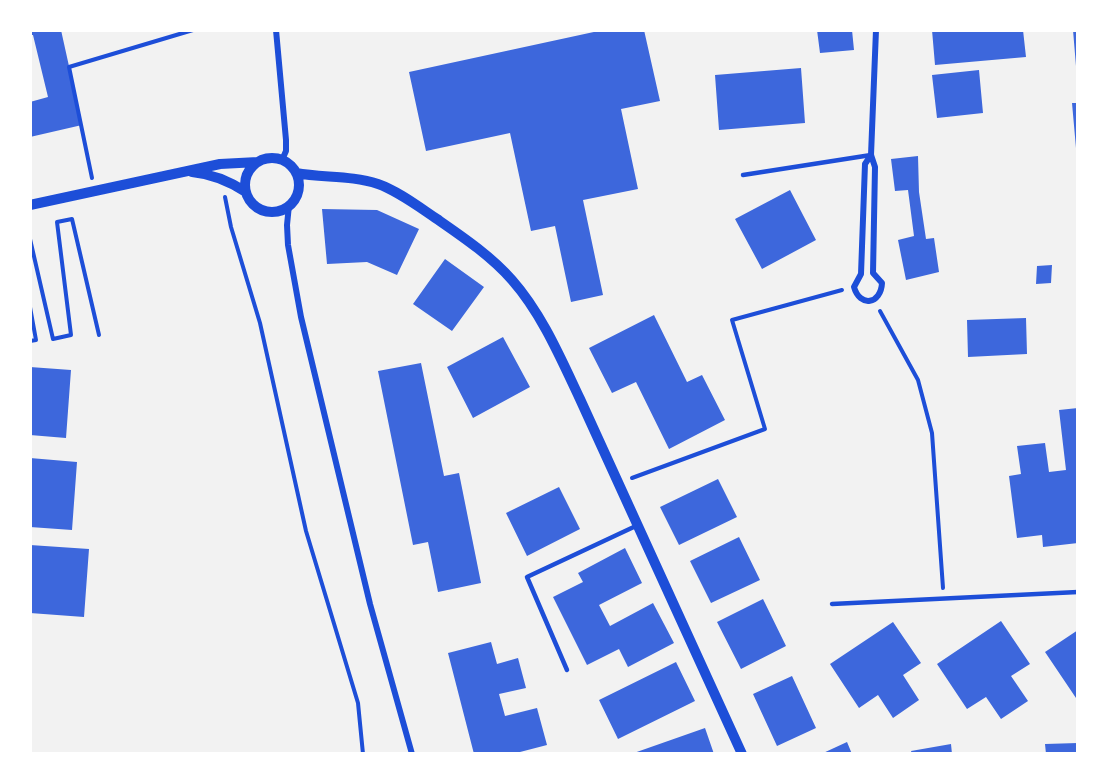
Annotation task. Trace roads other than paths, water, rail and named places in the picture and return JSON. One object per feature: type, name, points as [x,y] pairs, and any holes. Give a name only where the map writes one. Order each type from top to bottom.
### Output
[{"type":"street","points":[[276,30],[286,140],[286,151],[282,160]]},
{"type":"street","points":[[871,155],[865,164],[861,274],[854,287],[856,295],[862,300],[870,301],[882,291],[882,284],[873,273],[875,167],[871,155],[876,30]]},
{"type":"street","points":[[189,171],[216,176],[227,181],[246,192],[256,206],[264,210],[282,210],[295,198],[298,190],[296,172],[282,160],[266,158],[251,168],[245,184],[246,192]]},
{"type":"street","points":[[30,205],[220,164],[258,162]]},
{"type":"street","points":[[296,172],[355,178],[379,184],[421,208],[453,231],[494,263],[528,300],[562,361],[742,754]]},
{"type":"street","points":[[289,205],[287,225],[301,317],[365,581],[412,754]]},
{"type":"lane","points":[[743,176],[871,155]]},
{"type":"lane","points":[[567,670],[527,577],[638,525]]},
{"type":"lane","points":[[832,604],[1078,592]]}]
